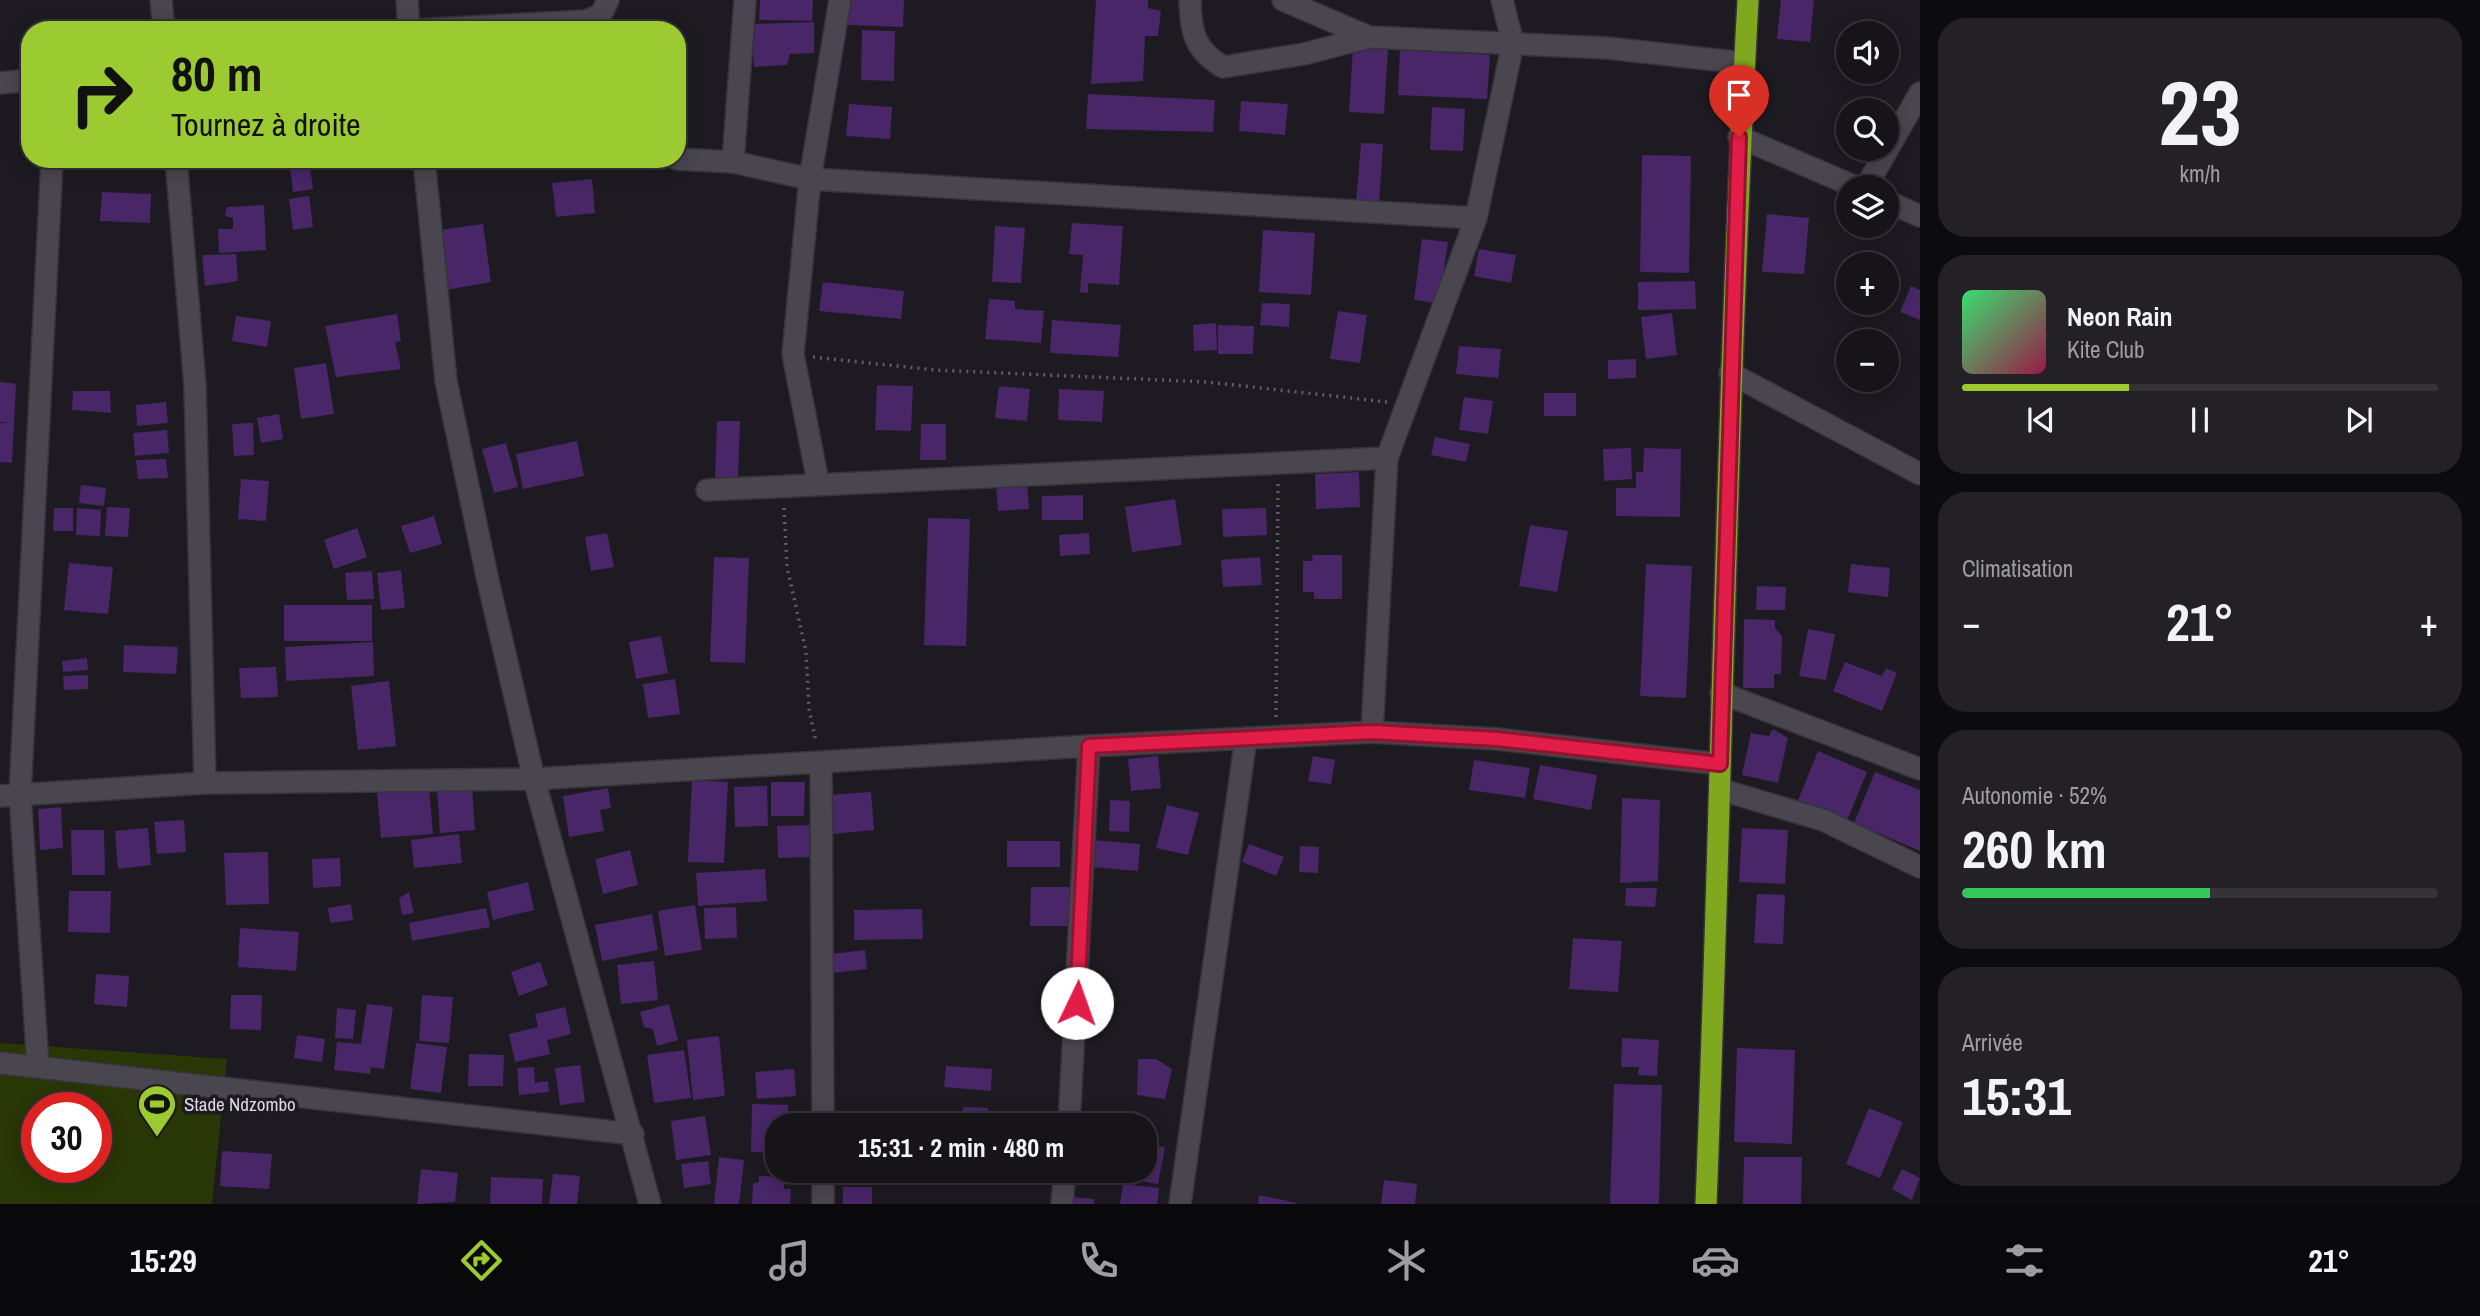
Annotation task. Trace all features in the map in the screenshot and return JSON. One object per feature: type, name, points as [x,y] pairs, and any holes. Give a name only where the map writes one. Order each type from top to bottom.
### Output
[{"type":"highway","points":[[1706,1204],[1722,790],[1721,693],[1730,373],[1739,137],[1748,0]]},
{"type":"street","points":[[161,0],[163,21]]},
{"type":"street","points":[[407,0],[408,21]]},
{"type":"street","points":[[585,21],[601,15],[608,0]]},
{"type":"street","points":[[733,162],[746,0]]},
{"type":"street","points":[[818,482],[793,355],[810,179],[840,0]]},
{"type":"street","points":[[1191,0],[1197,45],[1208,58],[1223,67],[1304,54],[1369,37],[1606,48],[1744,63]]},
{"type":"street","points":[[1283,0],[1369,37]]},
{"type":"street","points":[[1372,732],[1387,458],[1476,218],[1513,43],[1502,0]]},
{"type":"street","points":[[0,83],[21,81]]},
{"type":"street","points":[[1873,175],[1920,93]]},
{"type":"street","points":[[1739,137],[1836,178]]},
{"type":"street","points":[[686,159],[733,162],[810,179],[1476,218]]},
{"type":"street","points":[[38,1066],[10,795],[51,168]]},
{"type":"street","points":[[177,168],[195,386],[205,783]]},
{"type":"street","points":[[425,168],[446,381],[534,779],[650,1204]]},
{"type":"street","points":[[1899,207],[1920,216]]},
{"type":"street","points":[[1730,373],[1920,474]]},
{"type":"street","points":[[707,489],[1387,458]]},
{"type":"street","points":[[1721,693],[1920,769]]},
{"type":"street","points":[[10,795],[205,783],[534,779],[1372,732],[1497,739],[1720,764]]},
{"type":"street","points":[[1180,1204],[1246,738]]},
{"type":"street","points":[[1070,1113],[1089,746]]},
{"type":"street","points":[[821,763],[822,1113]]},
{"type":"street","points":[[1722,790],[1823,820],[1920,867]]},
{"type":"street","points":[[0,1063],[633,1135]]},
{"type":"street","points":[[823,1183],[823,1204]]},
{"type":"street","points":[[1062,1204],[1064,1183]]},
{"type":"path","points":[[793,355],[935,370],[1208,382],[1405,405]]},
{"type":"path","points":[[1276,737],[1278,464]]},
{"type":"path","points":[[783,484],[787,567],[806,650],[809,709],[821,763]]},
{"type":"green space","name":"Stade Ndzombo","points":[[0,1043],[227,1059],[212,1204],[0,1204]]},
{"type":"building","points":[[760,0],[813,0],[812,21],[759,20]]},
{"type":"building","points":[[849,0],[904,0],[903,27],[848,25]]},
{"type":"building","points":[[1096,0],[1148,0],[1148,8],[1161,11],[1158,36],[1145,36],[1143,81],[1091,84]]},
{"type":"building","points":[[1781,0],[1814,0],[1810,42],[1777,39]]},
{"type":"building","points":[[814,22],[814,53],[790,54],[787,65],[754,67],[752,24]]},
{"type":"building","points":[[862,30],[895,31],[894,81],[861,80]]},
{"type":"building","points":[[1353,48],[1388,50],[1384,114],[1349,112]]},
{"type":"building","points":[[1400,50],[1490,55],[1487,99],[1398,95]]},
{"type":"building","points":[[1088,94],[1215,100],[1213,132],[1086,129]]},
{"type":"building","points":[[1241,101],[1288,104],[1285,135],[1239,131]]},
{"type":"building","points":[[849,104],[892,107],[890,139],[846,136]]},
{"type":"building","points":[[1432,107],[1465,109],[1463,151],[1430,150]]},
{"type":"building","points":[[1361,143],[1383,144],[1379,204],[1356,203]]},
{"type":"building","points":[[1642,155],[1691,156],[1689,273],[1640,272]]},
{"type":"building","points":[[290,168],[310,168],[313,189],[293,192]]},
{"type":"building","points":[[592,179],[595,213],[556,217],[552,183]]},
{"type":"building","points":[[102,192],[151,194],[150,223],[100,221]]},
{"type":"building","points":[[309,196],[313,227],[293,230],[289,199]]},
{"type":"building","points":[[264,205],[266,250],[219,253],[218,229],[233,229],[233,218],[225,216],[227,207]]},
{"type":"building","points":[[1767,214],[1809,218],[1804,274],[1762,272]]},
{"type":"building","points":[[1072,223],[1123,226],[1119,285],[1088,283],[1088,293],[1080,292],[1083,255],[1069,254]]},
{"type":"building","points":[[483,224],[491,282],[446,290],[439,230]]},
{"type":"building","points":[[995,226],[1025,228],[1021,283],[992,282]]},
{"type":"building","points":[[1263,230],[1315,233],[1311,295],[1259,292]]},
{"type":"building","points":[[1422,239],[1448,242],[1439,303],[1414,300]]},
{"type":"building","points":[[1479,249],[1516,255],[1511,283],[1474,276]]},
{"type":"building","points":[[236,254],[238,281],[205,286],[202,255]]},
{"type":"building","points":[[1695,281],[1696,309],[1638,310],[1638,282]]},
{"type":"building","points":[[823,282],[904,291],[901,319],[819,311]]},
{"type":"building","points":[[1911,286],[1920,290],[1920,320],[1900,312]]},
{"type":"building","points":[[989,299],[1015,301],[1015,309],[1044,311],[1041,343],[985,339]]},
{"type":"building","points":[[1262,303],[1290,304],[1289,327],[1260,325]]},
{"type":"building","points":[[1338,311],[1367,315],[1360,363],[1330,359]]},
{"type":"building","points":[[1672,313],[1677,355],[1646,359],[1641,317]]},
{"type":"building","points":[[397,314],[401,341],[395,342],[401,369],[336,377],[325,326]]},
{"type":"building","points":[[236,316],[271,321],[267,347],[232,341]]},
{"type":"building","points":[[1052,320],[1121,325],[1118,357],[1050,353]]},
{"type":"building","points":[[1216,323],[1217,350],[1194,351],[1193,325]]},
{"type":"building","points":[[1218,325],[1254,326],[1253,354],[1218,354]]},
{"type":"building","points":[[1459,346],[1501,349],[1498,378],[1456,374]]},
{"type":"building","points":[[1636,359],[1636,378],[1608,379],[1608,360]]},
{"type":"building","points":[[326,363],[334,414],[301,419],[294,368]]},
{"type":"building","points":[[0,382],[16,384],[12,463],[0,462],[0,423],[9,423],[0,422]]},
{"type":"building","points":[[877,385],[913,386],[911,431],[875,430]]},
{"type":"building","points":[[999,386],[1030,389],[1027,421],[995,418]]},
{"type":"building","points":[[1059,389],[1104,391],[1102,422],[1058,420]]},
{"type":"building","points":[[73,391],[110,391],[111,413],[72,410]]},
{"type":"building","points":[[1544,393],[1576,393],[1576,416],[1544,416]]},
{"type":"building","points":[[1464,397],[1493,401],[1488,434],[1459,430]]},
{"type":"building","points":[[166,402],[168,423],[137,426],[136,405]]},
{"type":"building","points":[[279,414],[283,439],[261,443],[257,418]]},
{"type":"building","points":[[717,421],[740,421],[738,479],[715,478]]},
{"type":"building","points":[[253,423],[254,455],[234,456],[232,424]]},
{"type":"building","points":[[921,424],[946,424],[946,460],[920,460]]},
{"type":"building","points":[[167,430],[169,453],[135,456],[133,433]]},
{"type":"building","points":[[1435,437],[1470,444],[1466,462],[1431,455]]},
{"type":"building","points":[[577,441],[584,476],[523,489],[516,454]]},
{"type":"building","points":[[506,443],[518,487],[494,493],[482,449]]},
{"type":"building","points":[[1631,448],[1632,479],[1604,481],[1603,449]]},
{"type":"building","points":[[1644,448],[1681,449],[1680,517],[1616,516],[1616,488],[1636,488],[1636,472],[1643,472]]},
{"type":"building","points":[[166,459],[168,478],[138,479],[136,460]]},
{"type":"building","points":[[1359,472],[1360,507],[1316,509],[1315,474]]},
{"type":"building","points":[[241,479],[269,481],[266,521],[238,519]]},
{"type":"building","points":[[1027,483],[1029,509],[998,511],[996,485]]},
{"type":"building","points":[[81,485],[106,488],[104,506],[79,503]]},
{"type":"building","points":[[1083,495],[1083,520],[1042,520],[1042,496]]},
{"type":"building","points":[[1175,499],[1182,545],[1132,552],[1125,507]]},
{"type":"building","points":[[107,507],[130,508],[128,537],[105,536]]},
{"type":"building","points":[[54,508],[73,508],[73,531],[53,531]]},
{"type":"building","points":[[77,508],[101,510],[100,536],[76,535]]},
{"type":"building","points":[[1266,508],[1267,535],[1223,537],[1222,509]]},
{"type":"building","points":[[434,516],[442,544],[410,553],[401,526]]},
{"type":"building","points":[[928,518],[970,519],[966,646],[924,645]]},
{"type":"building","points":[[1530,525],[1568,531],[1557,592],[1519,586]]},
{"type":"building","points":[[357,528],[367,557],[334,569],[324,540]]},
{"type":"building","points":[[607,533],[614,567],[591,571],[585,537]]},
{"type":"building","points":[[1089,533],[1090,554],[1060,556],[1059,535]]},
{"type":"building","points":[[1312,555],[1342,555],[1342,599],[1314,599],[1314,592],[1303,592],[1303,561],[1313,561]]},
{"type":"building","points":[[714,557],[749,558],[745,663],[710,662]]},
{"type":"building","points":[[1260,557],[1262,585],[1223,587],[1221,560]]},
{"type":"building","points":[[69,563],[113,567],[108,614],[64,610]]},
{"type":"building","points":[[1646,564],[1692,566],[1686,698],[1640,696]]},
{"type":"building","points":[[1851,564],[1890,568],[1888,597],[1848,592]]},
{"type":"building","points":[[401,570],[405,608],[381,610],[377,573]]},
{"type":"building","points":[[372,571],[374,599],[347,600],[345,573]]},
{"type":"building","points":[[1757,586],[1786,587],[1785,610],[1756,610]]},
{"type":"building","points":[[284,605],[372,605],[372,641],[284,641]]},
{"type":"building","points":[[1744,619],[1775,620],[1775,628],[1782,636],[1781,674],[1774,674],[1774,688],[1743,688]]},
{"type":"building","points":[[1808,629],[1835,634],[1826,680],[1799,676]]},
{"type":"building","points":[[661,636],[668,673],[636,679],[629,642]]},
{"type":"building","points":[[373,642],[374,676],[286,681],[285,647]]},
{"type":"building","points":[[124,645],[178,647],[176,674],[123,672]]},
{"type":"building","points":[[87,658],[88,670],[63,672],[62,661]]},
{"type":"building","points":[[1845,662],[1882,676],[1886,668],[1897,673],[1882,711],[1833,691]]},
{"type":"building","points":[[276,667],[278,697],[241,698],[239,668]]},
{"type":"building","points":[[88,675],[88,689],[64,690],[63,676]]},
{"type":"building","points":[[675,679],[680,714],[648,718],[643,684]]},
{"type":"building","points":[[389,681],[396,746],[358,750],[351,686]]},
{"type":"building","points":[[1773,729],[1788,738],[1778,783],[1742,775],[1751,733],[1769,736]]},
{"type":"building","points":[[1818,751],[1867,772],[1846,823],[1797,803]]},
{"type":"building","points":[[1158,756],[1161,788],[1131,791],[1128,759]]},
{"type":"building","points":[[1313,756],[1335,760],[1331,784],[1308,781]]},
{"type":"building","points":[[1474,760],[1530,768],[1525,798],[1469,790]]},
{"type":"building","points":[[1540,765],[1597,775],[1591,810],[1533,799]]},
{"type":"building","points":[[1875,772],[1920,790],[1920,851],[1854,823]]},
{"type":"building","points":[[692,780],[728,782],[724,863],[688,862]]},
{"type":"building","points":[[771,782],[805,782],[804,816],[771,816]]},
{"type":"building","points":[[767,786],[768,826],[735,827],[734,787]]},
{"type":"building","points":[[472,787],[475,830],[440,833],[437,789]]},
{"type":"building","points":[[429,788],[433,834],[381,838],[377,792]]},
{"type":"building","points":[[608,788],[611,808],[600,810],[604,831],[569,837],[563,796]]},
{"type":"building","points":[[871,792],[874,830],[833,834],[829,795]]},
{"type":"building","points":[[1622,798],[1660,800],[1658,881],[1620,883]]},
{"type":"building","points":[[1110,800],[1130,801],[1129,832],[1109,831]]},
{"type":"building","points":[[1167,805],[1199,813],[1188,855],[1156,848]]},
{"type":"building","points":[[61,807],[63,848],[40,850],[38,809]]},
{"type":"building","points":[[184,820],[186,852],[157,854],[154,822]]},
{"type":"building","points":[[810,825],[810,857],[778,858],[777,826]]},
{"type":"building","points":[[148,828],[151,865],[118,869],[115,831]]},
{"type":"building","points":[[1742,828],[1788,830],[1785,884],[1739,882]]},
{"type":"building","points":[[71,830],[104,830],[105,875],[72,875]]},
{"type":"building","points":[[459,834],[462,863],[414,868],[411,840]]},
{"type":"building","points":[[1094,840],[1140,844],[1138,871],[1092,867]]},
{"type":"building","points":[[1007,841],[1060,841],[1060,867],[1007,867]]},
{"type":"building","points":[[1249,844],[1284,857],[1276,876],[1242,862]]},
{"type":"building","points":[[1300,846],[1319,847],[1318,873],[1299,872]]},
{"type":"building","points":[[630,850],[638,885],[603,894],[595,859]]},
{"type":"building","points":[[268,852],[269,904],[226,905],[224,853]]},
{"type":"building","points":[[340,858],[341,886],[313,888],[312,859]]},
{"type":"building","points":[[765,869],[767,901],[698,906],[696,873]]},
{"type":"building","points":[[528,882],[534,910],[493,920],[487,892]]},
{"type":"building","points":[[1031,887],[1072,887],[1072,926],[1030,926]]},
{"type":"building","points":[[1626,888],[1657,888],[1655,907],[1625,906]]},
{"type":"building","points":[[69,891],[111,891],[110,933],[68,932]]},
{"type":"building","points":[[409,892],[414,913],[402,915],[399,898]]},
{"type":"building","points":[[1757,894],[1785,895],[1783,944],[1754,943]]},
{"type":"building","points":[[351,904],[353,920],[330,923],[328,908]]},
{"type":"building","points":[[695,905],[702,950],[665,956],[658,911]]},
{"type":"building","points":[[736,907],[737,938],[705,939],[704,908]]},
{"type":"building","points":[[486,908],[490,927],[412,941],[409,923]]},
{"type":"building","points":[[922,909],[923,939],[854,940],[854,910]]},
{"type":"building","points":[[652,914],[658,950],[602,961],[595,925]]},
{"type":"building","points":[[240,928],[299,932],[296,971],[238,967]]},
{"type":"building","points":[[1573,938],[1622,941],[1618,992],[1569,989]]},
{"type":"building","points":[[865,950],[867,969],[833,973],[831,954]]},
{"type":"building","points":[[654,961],[658,1000],[621,1004],[617,965]]},
{"type":"building","points":[[540,962],[548,985],[519,996],[511,972]]},
{"type":"building","points":[[96,974],[129,976],[127,1007],[94,1004]]},
{"type":"building","points":[[231,995],[262,995],[261,1030],[230,1029]]},
{"type":"building","points":[[422,995],[453,997],[449,1043],[419,1041]]},
{"type":"building","points":[[367,1004],[393,1007],[384,1069],[371,1067],[370,1074],[334,1070],[337,1042],[361,1044]]},
{"type":"building","points":[[669,1004],[678,1040],[657,1046],[653,1029],[644,1027],[640,1012]]},
{"type":"building","points":[[565,1007],[571,1034],[547,1040],[550,1054],[515,1062],[509,1034],[538,1027],[535,1014]]},
{"type":"building","points":[[337,1008],[356,1010],[353,1039],[335,1038]]},
{"type":"building","points":[[297,1035],[325,1039],[322,1062],[294,1058]]},
{"type":"building","points":[[719,1036],[725,1096],[693,1100],[687,1040]]},
{"type":"building","points":[[1622,1038],[1659,1040],[1657,1076],[1638,1075],[1639,1067],[1621,1067]]},
{"type":"building","points":[[416,1043],[447,1047],[441,1093],[410,1089]]},
{"type":"building","points":[[1737,1048],[1795,1050],[1792,1144],[1734,1142]]},
{"type":"building","points":[[684,1050],[691,1098],[654,1103],[647,1055]]},
{"type":"building","points":[[469,1054],[504,1055],[503,1086],[468,1086]]},
{"type":"building","points":[[1138,1059],[1156,1059],[1172,1069],[1165,1099],[1137,1095]]},
{"type":"building","points":[[580,1065],[585,1102],[560,1105],[555,1068]]},
{"type":"building","points":[[946,1066],[992,1069],[991,1091],[944,1087]]},
{"type":"building","points":[[534,1067],[535,1083],[548,1081],[549,1092],[519,1095],[517,1068]]},
{"type":"building","points":[[794,1069],[796,1096],[757,1099],[755,1072]]},
{"type":"building","points":[[1614,1084],[1662,1085],[1659,1204],[1610,1204]]},
{"type":"building","points":[[752,1104],[788,1105],[788,1113],[765,1113],[765,1153],[751,1152]]},
{"type":"building","points":[[964,1107],[988,1108],[988,1113],[961,1113]]},
{"type":"building","points":[[1869,1108],[1903,1122],[1880,1178],[1846,1164]]},
{"type":"building","points":[[705,1116],[711,1155],[676,1160],[671,1121]]},
{"type":"building","points":[[1157,1146],[1165,1147],[1158,1184],[1152,1183],[1157,1183]]},
{"type":"building","points":[[222,1151],[272,1154],[269,1189],[220,1186]]},
{"type":"building","points":[[719,1157],[744,1160],[739,1204],[714,1204]]},
{"type":"building","points":[[1744,1157],[1802,1157],[1801,1204],[1743,1204]]},
{"type":"building","points":[[708,1161],[711,1184],[684,1188],[681,1164]]},
{"type":"building","points":[[421,1169],[458,1173],[455,1202],[417,1204]]},
{"type":"building","points":[[1902,1169],[1920,1178],[1912,1200],[1892,1189]]},
{"type":"building","points":[[553,1174],[580,1176],[577,1204],[549,1204]]},
{"type":"building","points":[[759,1176],[765,1176],[765,1183],[784,1183],[784,1189],[791,1189],[790,1204],[752,1204],[753,1184],[759,1182]]},
{"type":"building","points":[[491,1177],[543,1179],[542,1204],[490,1204]]},
{"type":"building","points":[[1384,1180],[1417,1184],[1415,1204],[1381,1204]]},
{"type":"building","points":[[1123,1184],[1159,1188],[1157,1204],[1120,1204]]},
{"type":"building","points":[[843,1187],[872,1187],[872,1204],[843,1204]]},
{"type":"building","points":[[1259,1195],[1297,1203],[1297,1204],[1258,1204]]},
{"type":"building","points":[[1070,1197],[1094,1199],[1094,1204],[1070,1204]]},
{"type":"place","name":"Stade Ndzombo","points":[[157,1138]]},
{"type":"route","points":[[1077,1003],[1089,746],[1372,732],[1497,739],[1720,764],[1739,137]]}]
